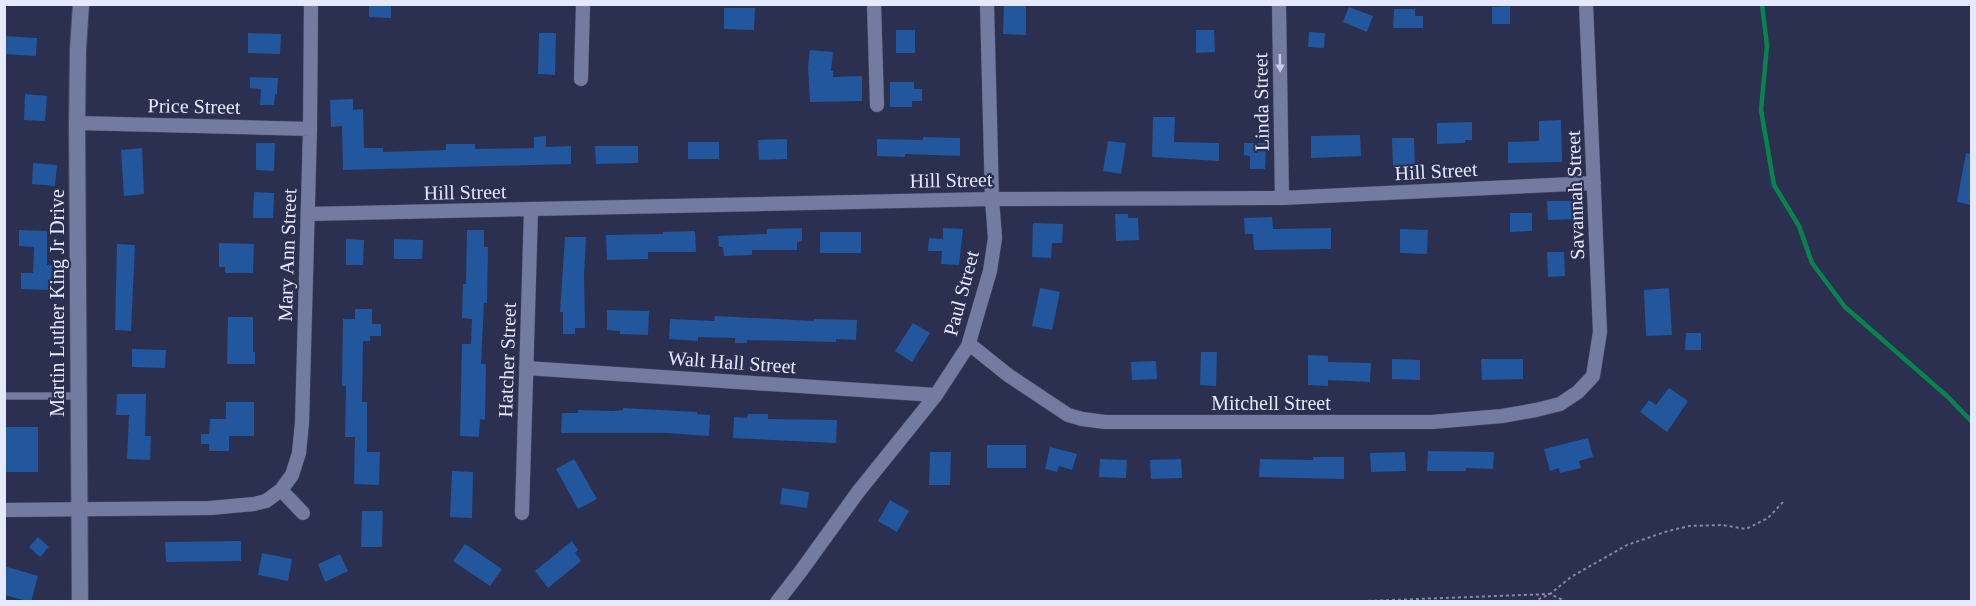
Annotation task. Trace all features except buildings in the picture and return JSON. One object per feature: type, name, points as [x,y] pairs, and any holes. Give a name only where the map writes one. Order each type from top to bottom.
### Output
[{"type":"street","name":"Martin Luther King Jr Drive","points":[[80,602],[76,123],[81,4]]},
{"type":"street","points":[[581,79],[583,4]]},
{"type":"street","points":[[874,4],[877,105]]},
{"type":"street","name":"Paul Street","points":[[777,602],[858,492],[936,395],[968,346],[990,271],[995,238],[987,4]]},
{"type":"street","name":"Linda Street","points":[[1279,4],[1282,198]]},
{"type":"street","name":"Savannah Street","points":[[1586,4],[1600,332],[1593,376],[1587,382]]},
{"type":"street","name":"Mary Ann Street","points":[[281,490],[292,475],[302,423],[311,11]]},
{"type":"street","name":"Price Street","points":[[76,123],[310,129]]},
{"type":"street","name":"Hill Street","points":[[308,214],[992,199],[1282,198],[1594,183]]},
{"type":"street","name":"Hatcher Street","points":[[522,513],[531,210]]},
{"type":"street","name":"Mitchell Street","points":[[968,346],[973,347],[1008,375],[1068,415],[1082,420],[1105,422],[1432,422],[1502,416],[1560,404],[1578,392],[1587,382]]},
{"type":"street","name":"Walt Hall Street","points":[[526,368],[936,395]]},
{"type":"street","points":[[4,510],[210,508],[266,501],[281,490],[303,513]]},
{"type":"lane","points":[[4,396],[79,396]]},
{"type":"path","points":[[1533,602],[1550,594],[1571,578],[1627,545],[1689,526],[1722,525],[1746,529],[1768,518],[1785,500]]},
{"type":"path","points":[[1338,602],[1550,594],[1567,602]]},
{"type":"waterway","points":[[1762,4],[1767,46],[1761,110],[1774,185],[1799,226],[1812,263],[1845,307],[1948,397],[1972,422]]}]
